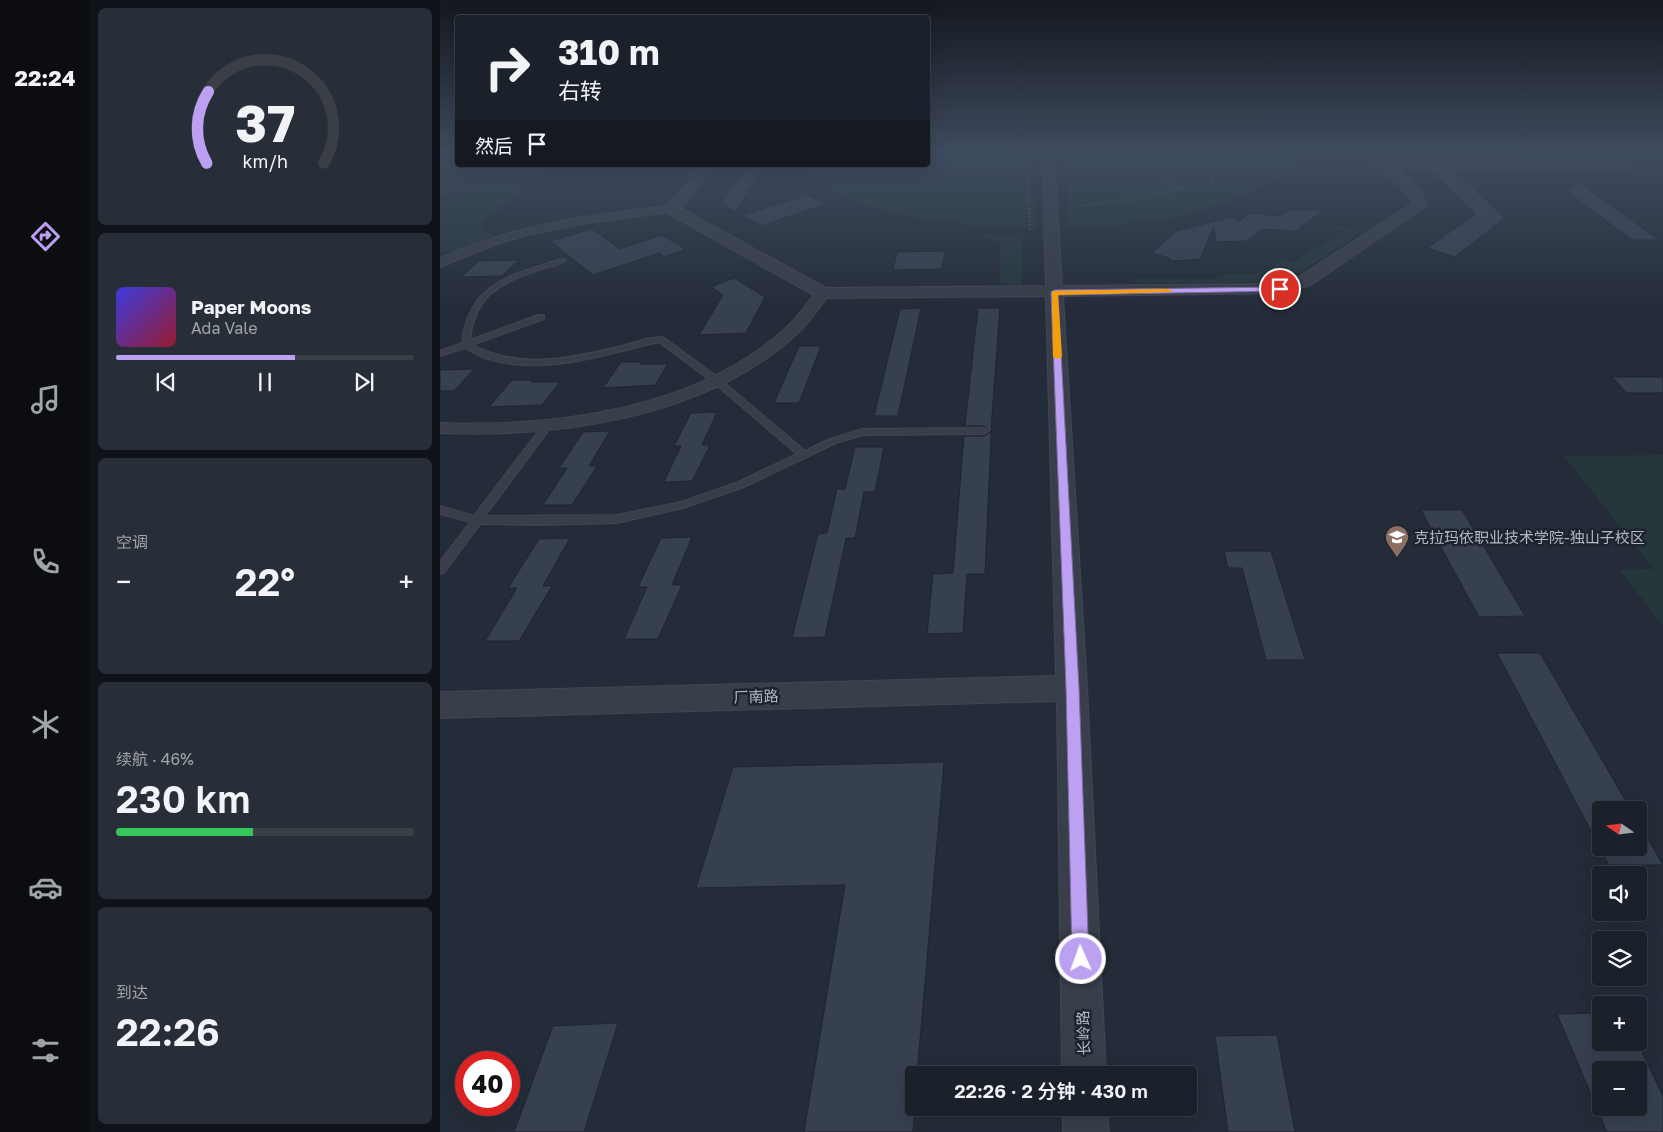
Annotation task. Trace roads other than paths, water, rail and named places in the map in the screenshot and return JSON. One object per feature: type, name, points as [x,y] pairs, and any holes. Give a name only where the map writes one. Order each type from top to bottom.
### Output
[{"type":"street","points":[[671,209],[675,205]]},
{"type":"street","name":"长岭路","points":[[1041,205],[1055,292],[1072,688],[1084,1066]]},
{"type":"street","points":[[440,263],[497,240],[527,231],[596,218],[671,209],[823,293],[1280,289],[1306,280],[1420,205]]},
{"type":"street","points":[[440,428],[468,431],[510,430],[600,418],[655,404],[703,388],[740,370],[774,346],[800,324],[814,308],[823,293]]},
{"type":"street","name":"厂南路","points":[[440,705],[1072,688]]},
{"type":"street","points":[[1085,1116],[1086,1132]]},
{"type":"lane","points":[[466,345],[467,330],[475,307],[486,294],[527,272],[563,260]]},
{"type":"lane","points":[[440,354],[542,317]]},
{"type":"lane","points":[[466,345],[480,354],[508,361],[531,363],[563,360],[660,338],[717,381],[804,455]]},
{"type":"lane","points":[[440,570],[546,426]]},
{"type":"lane","points":[[440,510],[476,520],[541,522],[617,518],[683,506],[740,485],[833,441],[862,432],[984,431]]},
{"type":"place","name":"克拉玛依职业技术学院-独山子校区","points":[[1397,558]]}]
